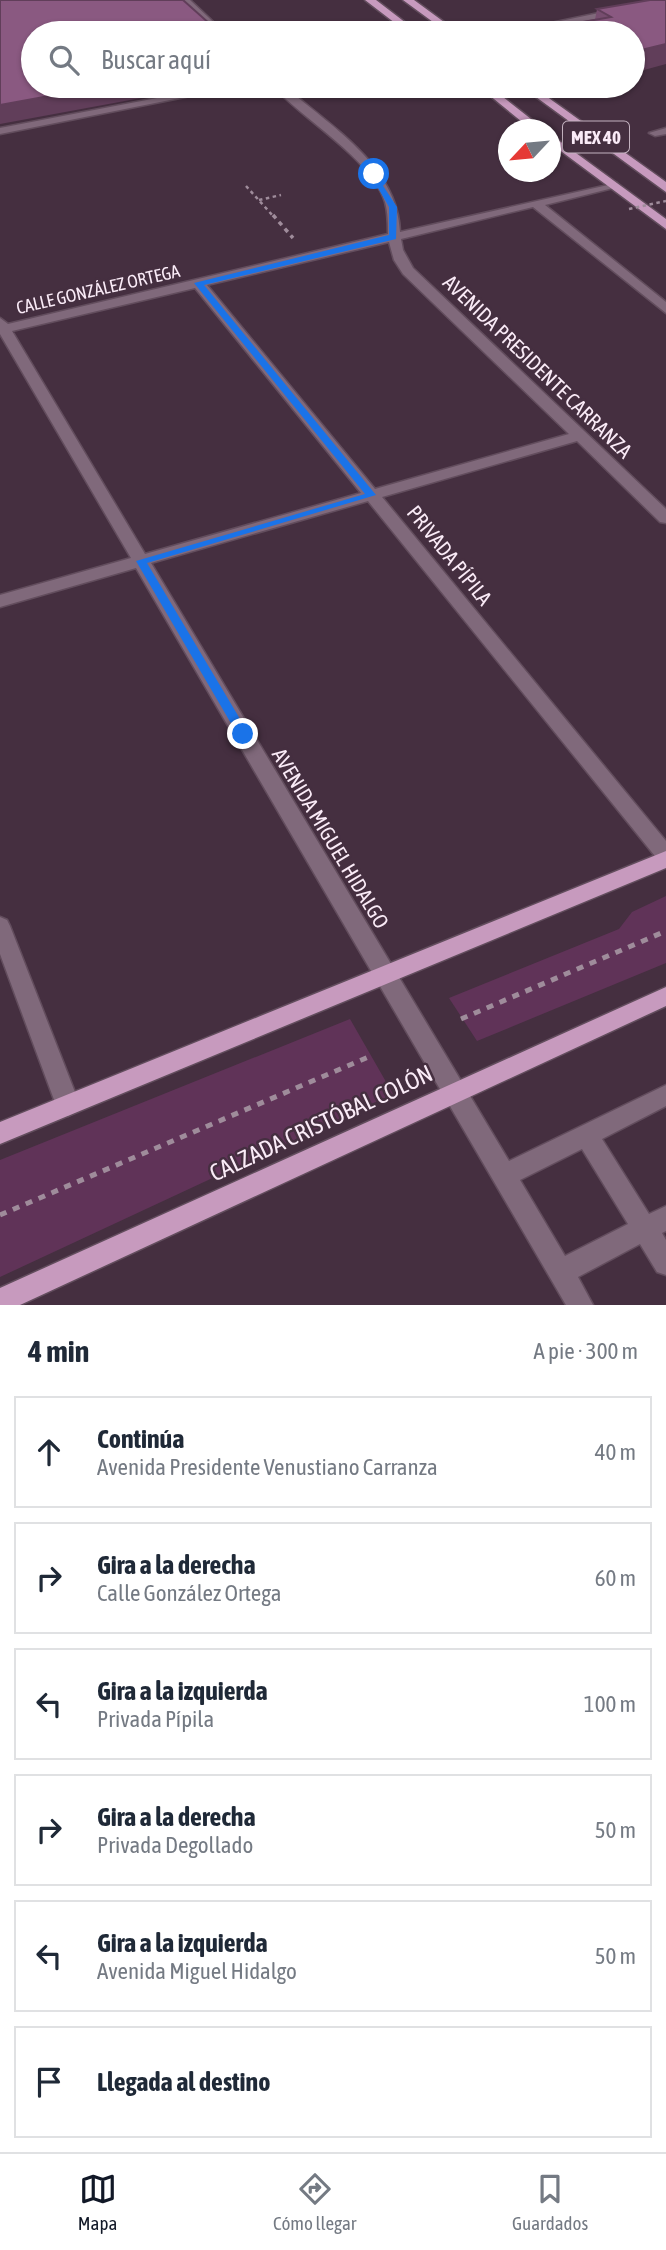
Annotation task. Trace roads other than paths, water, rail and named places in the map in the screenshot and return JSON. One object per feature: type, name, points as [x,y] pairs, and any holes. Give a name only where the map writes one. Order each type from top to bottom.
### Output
[{"type":"main road","points":[[370,0],[398,21]]},
{"type":"main road","points":[[408,0],[437,21]]},
{"type":"main road","name":"MEX 40","points":[[499,98],[526,119]]},
{"type":"main road","name":"MEX 40","points":[[542,98],[666,188]]},
{"type":"main road","name":"MEX 40","points":[[561,145],[666,225]]},
{"type":"main road","points":[[0,1133],[666,857]]},
{"type":"main road","name":"CALZADA CRISTÓBAL COLÓN","points":[[0,1301],[666,996]]},
{"type":"street","points":[[184,0],[207,21]]},
{"type":"street","points":[[570,21],[626,10]]},
{"type":"street","points":[[0,131],[172,98]]},
{"type":"street","name":"AVENIDA PRESIDENTE CARRANZA","points":[[291,98],[374,174],[393,207],[393,237],[398,260],[666,518]]},
{"type":"street","name":"CALLE GONZÁLEZ ORTEGA","points":[[2,327],[613,185]]},
{"type":"street","points":[[535,203],[666,309]]},
{"type":"street","name":"PRIVADA PÍPILA","points":[[198,283],[666,857]]},
{"type":"street","name":"AVENIDA MIGUEL HIDALGO","points":[[2,327],[580,1305]]},
{"type":"street","points":[[0,601],[582,435]]},
{"type":"street","points":[[0,926],[68,1105]]},
{"type":"street","points":[[503,1176],[666,1095]]},
{"type":"street","points":[[586,1135],[655,1224],[666,1263]]},
{"type":"street","points":[[561,1272],[655,1224]]}]
